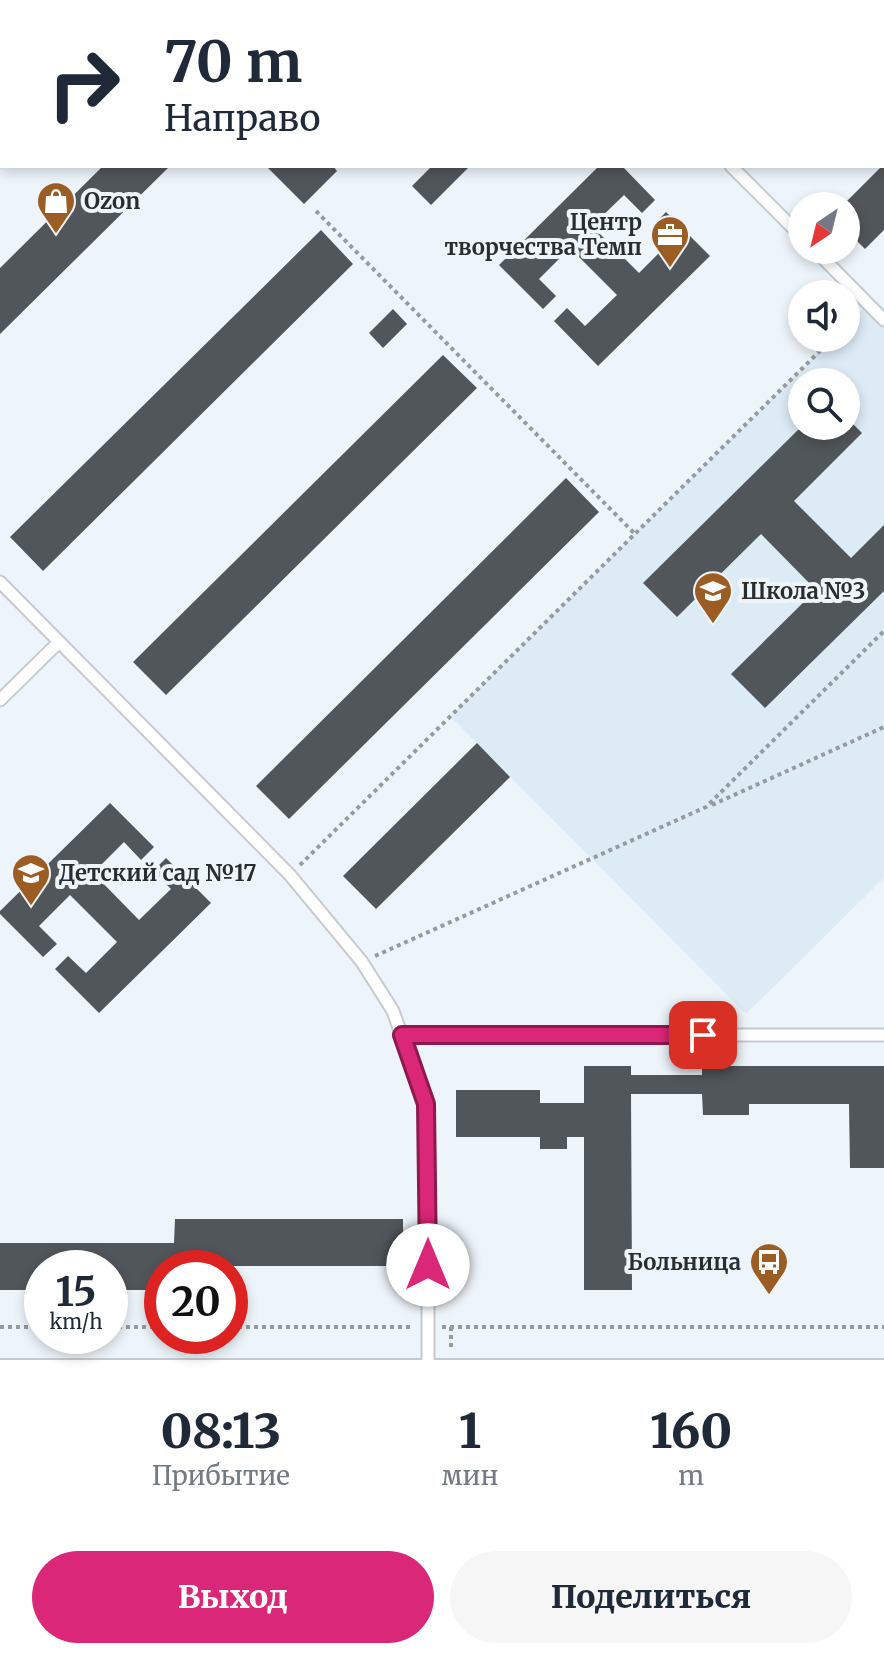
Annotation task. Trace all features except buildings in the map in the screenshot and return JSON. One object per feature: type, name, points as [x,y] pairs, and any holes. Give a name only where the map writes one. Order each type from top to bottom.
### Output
[{"type":"street","points":[[0,1376],[884,1376]]},
{"type":"lane","points":[[733,168],[788,223]]},
{"type":"lane","points":[[829,264],[884,320]]},
{"type":"lane","points":[[0,582],[290,875],[362,962],[393,1011],[426,1104],[428,1376]]},
{"type":"lane","points":[[0,700],[59,642]]},
{"type":"lane","points":[[402,1035],[884,1035]]},
{"type":"path","points":[[316,211],[635,534]]},
{"type":"path","points":[[290,875],[819,352]]},
{"type":"path","points":[[706,807],[884,631]]},
{"type":"path","points":[[362,962],[884,727]]},
{"type":"path","points":[[0,1327],[24,1327]]},
{"type":"path","points":[[248,1327],[884,1327]]},
{"type":"shaded area","name":"Школа №3","points":[[868,304],[884,320],[884,878],[746,1014],[450,716],[788,382],[788,440],[860,440],[860,368],[803,368],[819,352],[860,352],[860,312]]},
{"type":"place","name":"Ozon","points":[[56,235]]},
{"type":"place","name":"Центр творчества Темп","points":[[670,269]]},
{"type":"place","name":"Школа №3","points":[[713,625]]},
{"type":"place","name":"Детский сад №17","points":[[31,907]]},
{"type":"place","name":"Больница","points":[[769,1296]]},
{"type":"route","points":[[428,1265],[426,1104],[402,1035],[703,1035]]}]
